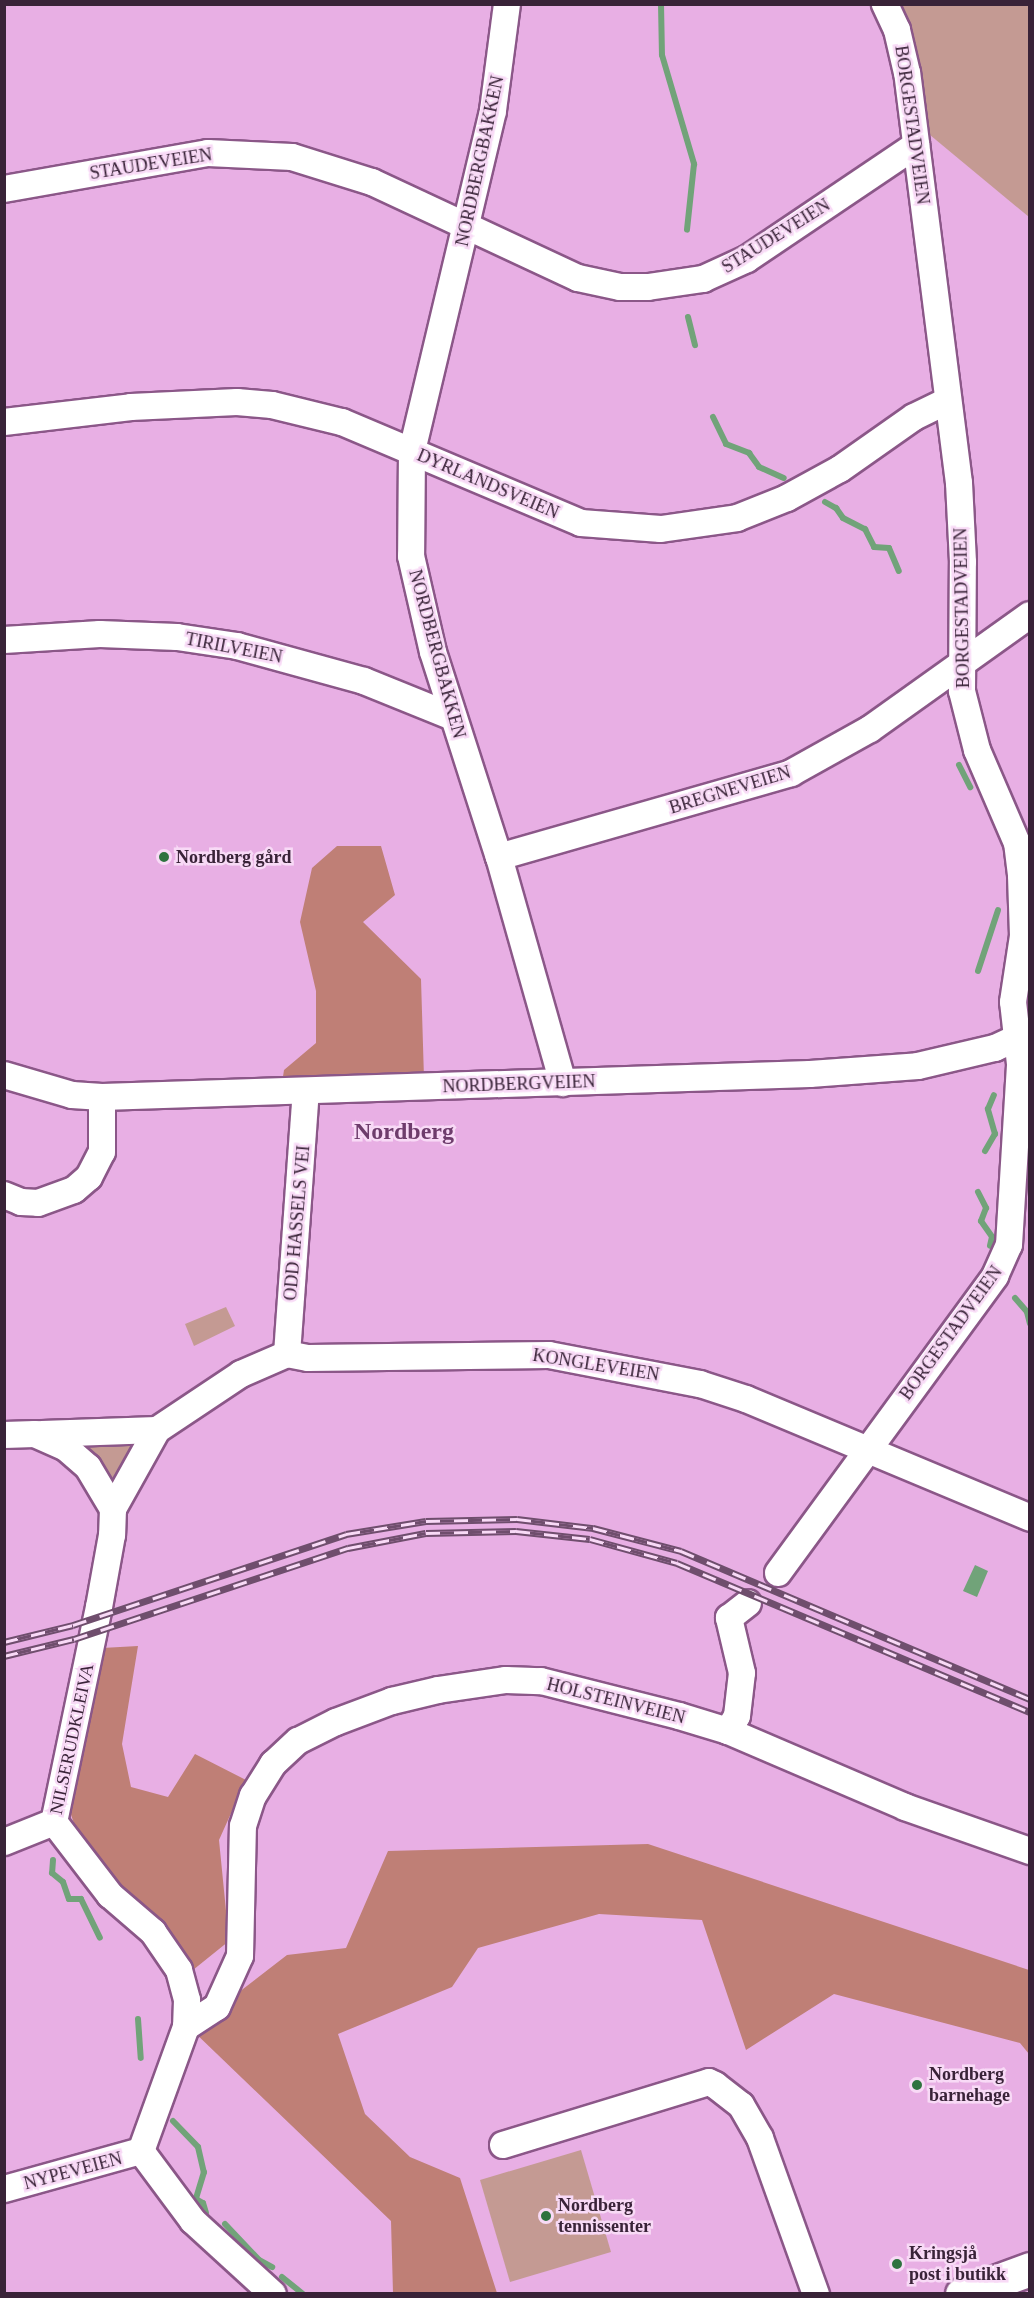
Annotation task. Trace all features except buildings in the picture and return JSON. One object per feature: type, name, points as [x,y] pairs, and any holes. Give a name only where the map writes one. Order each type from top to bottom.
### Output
[{"type":"main road","points":[[962,2294],[1029,2269]]},
{"type":"street","name":"NORDBERGBAKKEN","points":[[507,4],[500,74],[466,228],[412,451],[411,556],[419,598],[453,717],[498,857],[563,1083]]},
{"type":"street","name":"BORGESTADVEIEN","points":[[778,1574],[866,1448],[966,1317],[1007,1254],[1023,1035],[1013,1002],[1023,936],[1022,875],[1017,843],[968,722],[961,666],[962,524],[902,48],[885,4]]},
{"type":"street","name":"STAUDEVEIEN","points":[[4,189],[174,157],[208,153],[268,154],[319,164],[372,182],[556,270],[597,284],[648,288],[703,279],[747,259],[916,145]]},
{"type":"street","name":"DYRLANDSVEIEN","points":[[4,422],[131,407],[237,402],[311,412],[412,451],[580,523],[670,529],[737,518],[788,498],[840,469],[914,417],[947,401]]},
{"type":"street","name":"BREGNEVEIEN","points":[[498,857],[791,773],[870,729],[961,666],[1029,615]]},
{"type":"street","name":"TIRILVEIEN","points":[[4,640],[100,634],[177,637],[237,645],[364,681],[453,717]]},
{"type":"street","name":"NORDBERGVEIEN","points":[[4,1075],[72,1095],[102,1097],[306,1092],[869,1071],[950,1059],[1023,1035]]},
{"type":"street","name":"ODD HASSELS VEI","points":[[287,1354],[306,1092]]},
{"type":"street","points":[[4,1195],[21,1202],[38,1203],[74,1190],[89,1177],[102,1152],[102,1097]]},
{"type":"street","name":"KONGLEVEIEN","points":[[287,1354],[308,1358],[500,1353],[596,1362],[728,1393],[866,1448],[1029,1518]]},
{"type":"street","points":[[112,1509],[157,1430],[241,1374],[287,1354]]},
{"type":"street","points":[[4,1435],[157,1430]]},
{"type":"street","points":[[35,1434],[66,1448],[88,1467],[112,1509]]},
{"type":"street","name":"NILSERUDKLEIVA","points":[[112,1509],[112,1535],[99,1607],[54,1822],[110,1895],[153,1932],[168,1952],[179,1970],[187,2000],[186,2027],[141,2151]]},
{"type":"street","points":[[728,1731],[737,1716],[742,1673],[729,1618],[748,1603]]},
{"type":"street","name":"HOLSTEINVEIEN","points":[[186,2027],[217,2007],[231,1982],[240,1956],[243,1826],[253,1796],[273,1764],[298,1741],[392,1701],[506,1680],[564,1686],[728,1731],[905,1807],[1029,1851]]},
{"type":"street","points":[[4,1842],[54,1822]]},
{"type":"street","points":[[503,2145],[709,2082],[716,2085],[741,2105],[760,2138],[816,2294]]},
{"type":"street","points":[[141,2151],[194,2221],[273,2294]]},
{"type":"street","name":"NYPEVEIEN","points":[[4,2189],[141,2151]]},
{"type":"shaded area","points":[[895,5],[1029,5],[1029,217],[924,130]]},
{"type":"shaded area","points":[[337,846],[381,846],[395,895],[363,922],[421,979],[424,1078],[282,1083],[284,1070],[316,1043],[316,991],[300,922],[312,868]]},
{"type":"shaded area","points":[[226,1307],[235,1326],[194,1346],[185,1324]]},
{"type":"shaded area","points":[[134,1442],[136,1449],[116,1485],[104,1465],[82,1445]]},
{"type":"shaded area","points":[[975,1565],[988,1571],[977,1597],[963,1591]]},
{"type":"shaded area","points":[[138,1646],[122,1744],[131,1787],[168,1797],[195,1754],[246,1780],[219,1840],[229,1941],[193,1970],[80,1841],[67,1803],[102,1648]]},
{"type":"shaded area","points":[[648,1844],[1029,1970],[1029,2054],[1020,2043],[834,1994],[746,2050],[702,1920],[599,1914],[478,1948],[452,1987],[338,2034],[365,2114],[410,2157],[460,2178],[497,2293],[393,2293],[391,2221],[191,2029],[287,1955],[346,1948],[388,1851]]},
{"type":"shaded area","name":"Nordberg tennissenter","points":[[581,2150],[611,2252],[510,2282],[480,2180]]},
{"type":"waterway","points":[[661,4],[662,55],[694,164],[687,230]]},
{"type":"waterway","points":[[688,317],[695,345]]},
{"type":"waterway","points":[[713,417],[726,444],[749,453],[759,467],[784,478]]},
{"type":"waterway","points":[[825,502],[836,508],[843,518],[865,529],[874,547],[889,548],[899,571]]},
{"type":"waterway","points":[[959,765],[970,787]]},
{"type":"waterway","points":[[978,971],[998,910]]},
{"type":"waterway","points":[[985,1151],[995,1134],[988,1109],[994,1095]]},
{"type":"waterway","points":[[978,1192],[986,1208],[981,1221],[992,1237],[990,1246]]},
{"type":"waterway","points":[[1015,1298],[1027,1312],[1030,1324]]},
{"type":"waterway","points":[[53,1860],[52,1873],[63,1882],[69,1899],[81,1899],[100,1938]]},
{"type":"waterway","points":[[138,2019],[141,2058]]},
{"type":"waterway","points":[[173,2121],[198,2147],[204,2172],[196,2199],[203,2203],[206,2213]]},
{"type":"waterway","points":[[225,2224],[259,2260],[272,2267]]},
{"type":"waterway","points":[[282,2277],[303,2294]]},
{"type":"railway","points":[[4,1642],[73,1625],[346,1534],[426,1521],[517,1519],[593,1528],[681,1551],[1030,1699]]},
{"type":"railway","points":[[4,1656],[74,1639],[348,1548],[426,1533],[516,1531],[590,1539],[677,1563],[1030,1712]]},
{"type":"place","name":"Nordberg gård","points":[[164,857]]},
{"type":"place","name":"Nordberg barnehage","points":[[917,2085]]},
{"type":"place","name":"Nordberg tennissenter","points":[[546,2216]]},
{"type":"place","name":"Kringsjå post i butikk","points":[[897,2264]]},
{"type":"district","name":"Nordberg","points":[[404,1132]]}]
